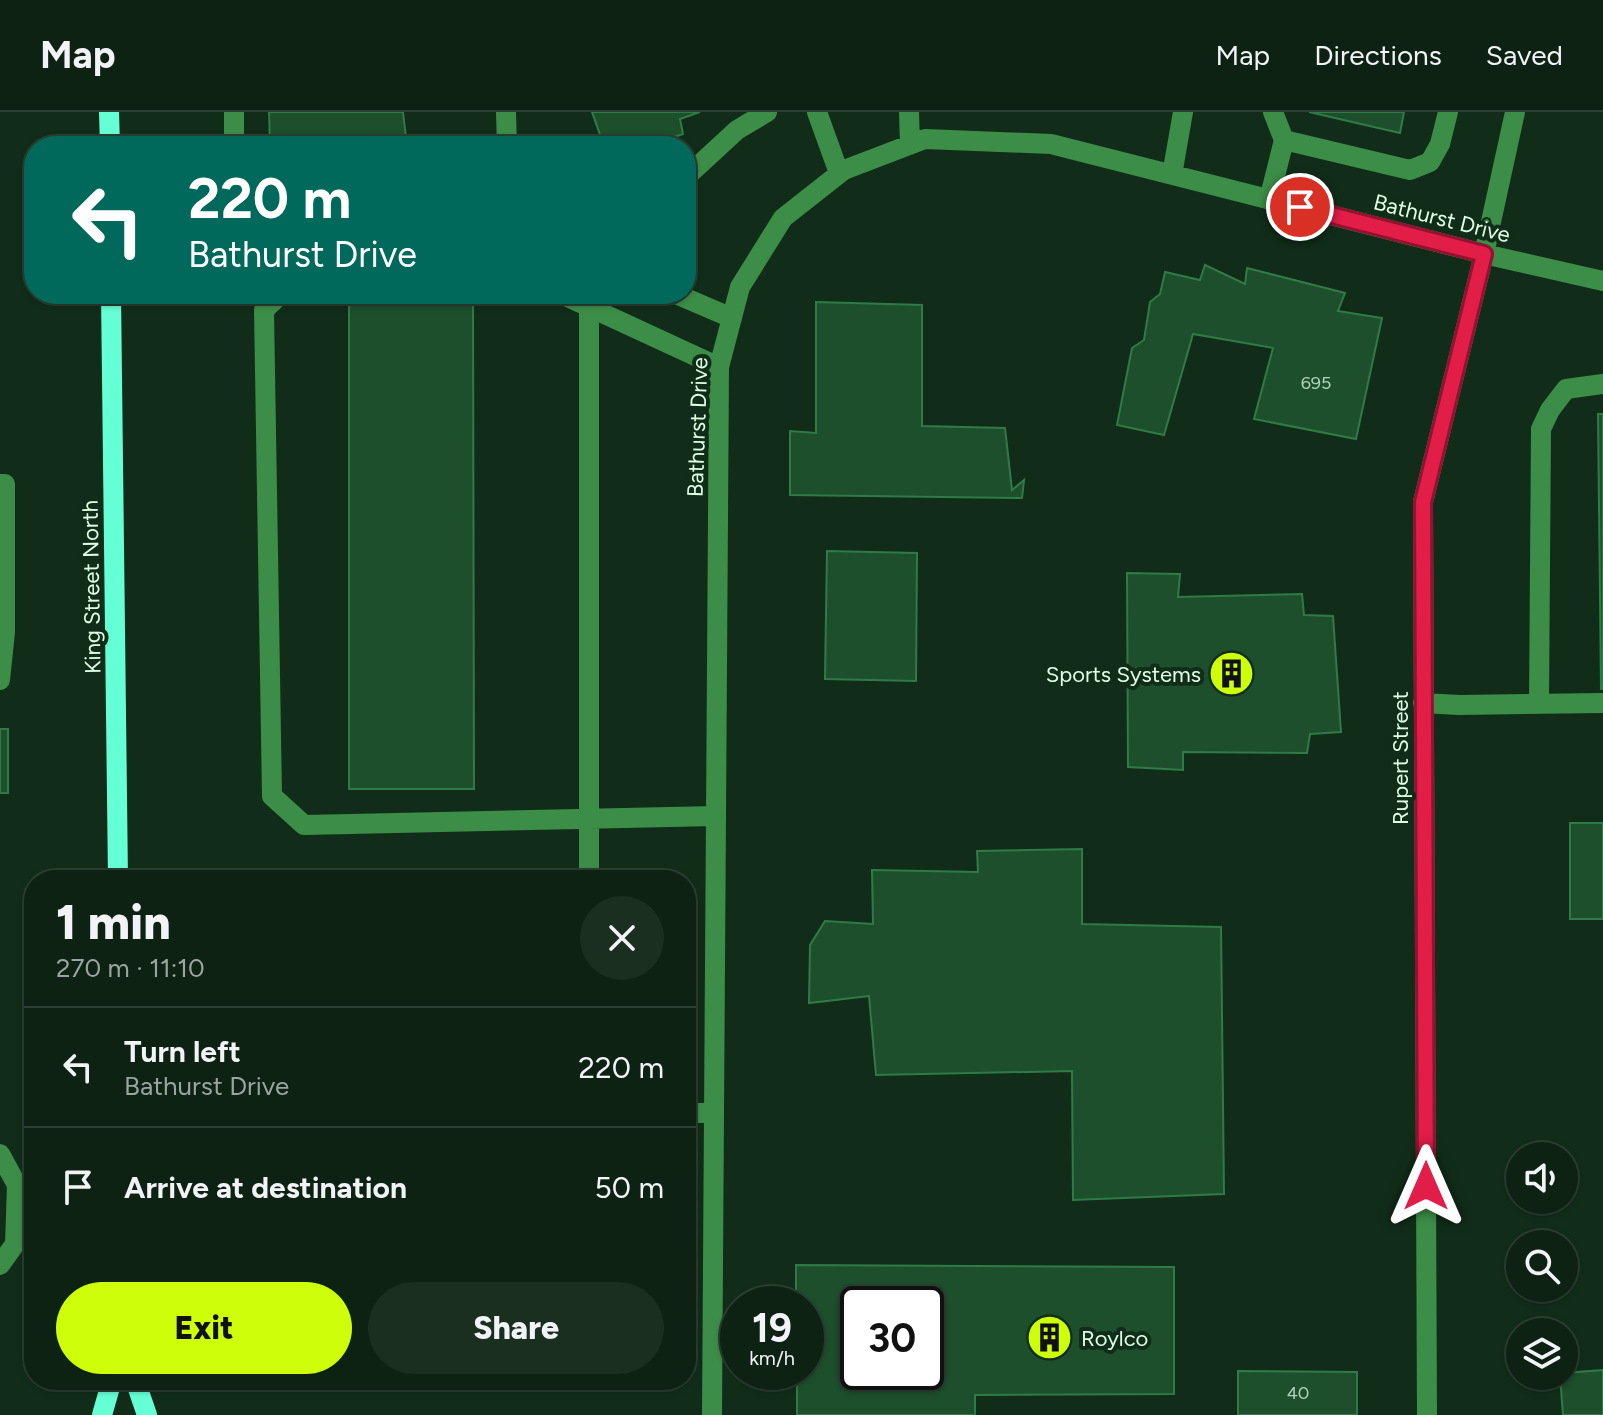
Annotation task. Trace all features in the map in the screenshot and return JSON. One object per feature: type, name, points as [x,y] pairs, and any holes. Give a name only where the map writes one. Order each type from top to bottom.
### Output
[{"type":"main road","points":[[109,112],[110,136]]},
{"type":"main road","name":"King Street North","points":[[111,304],[118,870]]},
{"type":"main road","points":[[102,1415],[109,1390]]},
{"type":"main road","points":[[138,1390],[147,1415]]},
{"type":"street","points":[[234,112],[234,136]]},
{"type":"street","points":[[506,112],[507,136]]},
{"type":"street","points":[[696,168],[737,130],[767,112]]},
{"type":"street","points":[[817,112],[839,173]]},
{"type":"street","points":[[909,112],[910,145]]},
{"type":"street","points":[[1172,175],[1183,112]]},
{"type":"street","points":[[1269,200],[1284,140],[1273,112]]},
{"type":"street","points":[[1284,140],[1410,170],[1430,162],[1440,144],[1448,112]]},
{"type":"street","name":"Rupert Street","points":[[1427,1415],[1423,502],[1484,254],[1515,112]]},
{"type":"street","name":"Bathurst Drive","points":[[712,1415],[719,367],[740,287],[783,218],[839,173],[925,139],[1051,144],[1484,254],[1603,281]]},
{"type":"street","points":[[696,303],[732,318]]},
{"type":"street","points":[[270,304],[264,310],[272,796],[304,825],[716,816]]},
{"type":"street","points":[[583,304],[719,367]]},
{"type":"street","points":[[589,307],[589,870]]},
{"type":"street","points":[[1539,703],[1541,429],[1550,410],[1566,389],[1603,384]]},
{"type":"street","points":[[0,484],[5,484],[0,680]]},
{"type":"street","points":[[1423,703],[1603,703]]},
{"type":"street","points":[[696,1113],[714,1113]]},
{"type":"street","points":[[0,1154],[17,1185],[15,1244],[0,1265]]},
{"type":"building","points":[[269,112],[403,112],[406,136],[270,136]]},
{"type":"building","points":[[592,112],[700,112],[680,119],[683,134],[677,136],[600,136]]},
{"type":"building","points":[[1309,112],[1404,112],[1400,133]]},
{"type":"building","points":[[1205,265],[1245,284],[1247,268],[1345,293],[1338,311],[1382,318],[1356,439],[1254,419],[1273,348],[1193,334],[1164,435],[1117,425],[1132,348],[1144,340],[1150,302],[1160,294],[1165,272],[1200,280]]},
{"type":"building","points":[[816,302],[922,305],[922,426],[1005,428],[1012,490],[1024,480],[1022,498],[790,495],[790,431],[816,433]]},
{"type":"building","points":[[349,304],[473,304],[474,789],[349,789]]},
{"type":"building","points":[[1598,414],[1603,414],[1603,689],[1601,689]]},
{"type":"building","points":[[827,551],[917,553],[916,681],[825,679]]},
{"type":"building","name":"Sports Systems","points":[[1127,573],[1180,574],[1178,597],[1302,594],[1304,615],[1333,616],[1341,732],[1310,734],[1307,753],[1183,752],[1183,770],[1128,767]]},
{"type":"building","points":[[0,729],[8,729],[8,793],[0,793]]},
{"type":"building","points":[[1570,823],[1603,823],[1603,919],[1570,919]]},
{"type":"building","points":[[1082,849],[1082,924],[1221,927],[1224,1194],[1073,1200],[1072,1071],[876,1075],[869,996],[809,1003],[810,945],[825,921],[873,924],[872,870],[978,872],[977,851]]},
{"type":"building","name":"Roylco","points":[[796,1265],[1174,1267],[1174,1394],[975,1395],[975,1415],[797,1415],[797,1390],[824,1390],[824,1286],[796,1286]]},
{"type":"building","points":[[1603,1370],[1603,1415],[1563,1415],[1561,1390],[1578,1390],[1578,1372]]},
{"type":"building","points":[[1238,1371],[1357,1372],[1357,1415],[1238,1415]]},
{"type":"place","name":"Sports Systems","points":[[1232,674]]},
{"type":"place","name":"Roylco","points":[[1050,1338]]},
{"type":"route","points":[[1300,207],[1484,254],[1423,502],[1426,1186]]}]
